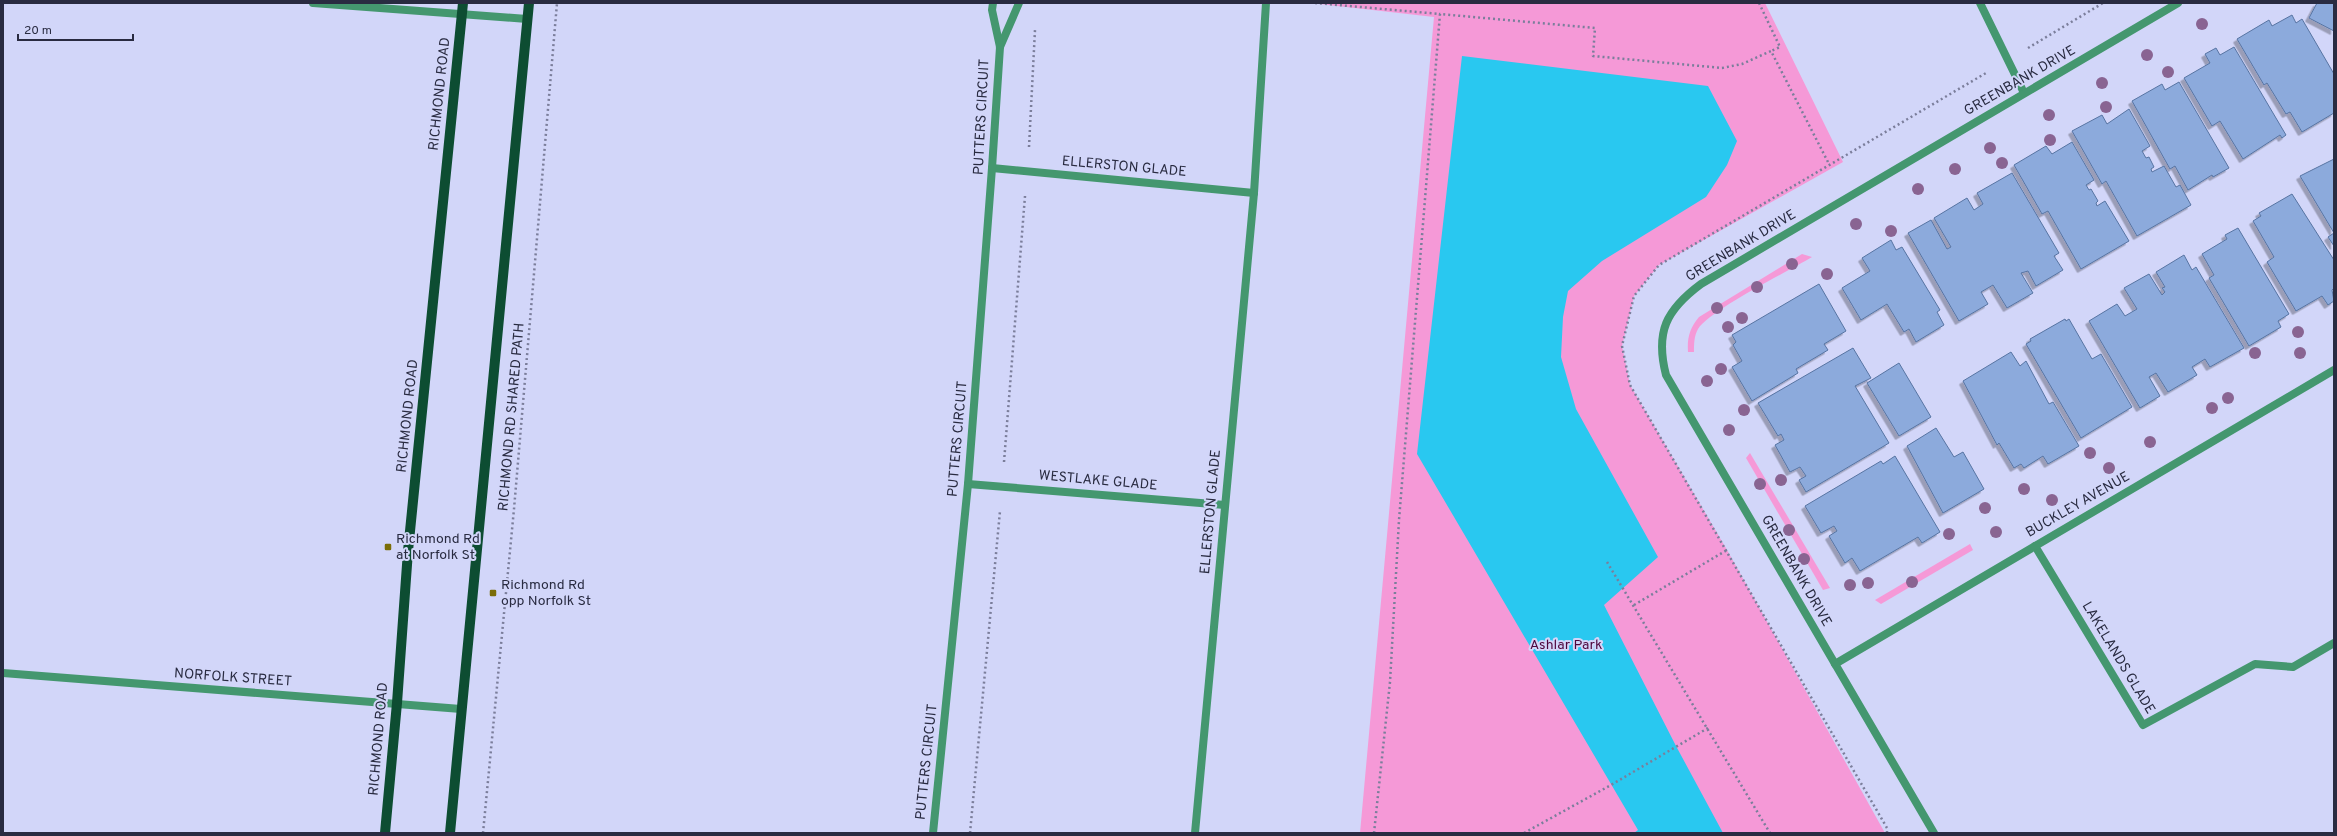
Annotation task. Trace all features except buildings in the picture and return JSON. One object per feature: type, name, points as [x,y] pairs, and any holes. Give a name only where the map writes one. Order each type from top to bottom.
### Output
[{"type":"main road","name":"RICHMOND ROAD","points":[[385,833],[397,704],[408,551],[464,3]]},
{"type":"main road","points":[[450,833],[529,3]]},
{"type":"street","points":[[313,3],[527,19]]},
{"type":"street","name":"PUTTERS CIRCUIT","points":[[933,833],[968,484],[992,168],[1000,47],[992,10],[993,3]]},
{"type":"street","name":"PUTTERS CIRCUIT","points":[[1000,47],[1019,3]]},
{"type":"street","name":"ELLERSTON GLADE","points":[[1195,833],[1254,193],[1266,3]]},
{"type":"street","points":[[1980,3],[2024,93]]},
{"type":"street","name":"GREENBANK DRIVE","points":[[1934,833],[1666,375],[1661,352],[1661,339],[1665,322],[1686,295],[1701,284],[2178,3]]},
{"type":"street","name":"ELLERSTON GLADE","points":[[992,168],[1254,193]]},
{"type":"street","name":"BUCKLEY AVENUE","points":[[1835,664],[2334,370]]},
{"type":"street","name":"WESTLAKE GLADE","points":[[968,484],[1225,505]]},
{"type":"street","name":"LAKELANDS GLADE","points":[[2035,546],[2143,725],[2255,664],[2293,667],[2334,643]]},
{"type":"street","name":"NORFOLK STREET","points":[[3,673],[461,710]]},
{"type":"path","name":"RICHMOND RD SHARED PATH","points":[[483,833],[557,3]]},
{"type":"path","points":[[1315,3],[1595,28],[1593,56],[1722,68],[1742,64],[1780,46],[1759,3]]},
{"type":"path","points":[[1771,51],[1829,164],[2103,3]]},
{"type":"path","points":[[1374,833],[1390,682],[1399,520],[1440,14]]},
{"type":"path","points":[[970,833],[1002,486],[1027,171],[1036,24]]},
{"type":"path","points":[[1630,385],[1887,828],[1887,833]]},
{"type":"path","points":[[1634,605],[1727,550]]},
{"type":"path","points":[[1607,562],[1770,833]]},
{"type":"path","points":[[1524,833],[1611,785],[1708,728]]},
{"type":"green space","name":"Ashlar Park","points":[[1311,3],[1765,3],[1843,162],[1659,265],[1634,296],[1622,346],[1630,385],[1727,550],[1885,833],[1360,833],[1434,17]]},
{"type":"green space","points":[[1802,254],[1812,257],[1751,291],[1705,321],[1698,329],[1694,340],[1694,352],[1688,352],[1690,333],[1693,325],[1699,317]]},
{"type":"green space","points":[[1750,453],[1830,588],[1823,590],[1746,458]]},
{"type":"green space","points":[[1970,544],[1973,550],[1881,604],[1875,600]]},
{"type":"water","points":[[1462,56],[1708,86],[1737,141],[1727,165],[1706,197],[1602,261],[1568,291],[1563,317],[1561,357],[1576,409],[1658,557],[1604,605],[1676,746],[1723,833],[1634,833],[1638,830],[1417,454]]},
{"type":"place","name":"Richmond Rd at Norfolk St","points":[[388,547]]},
{"type":"place","name":"Richmond Rd opp Norfolk St","points":[[493,593]]}]
